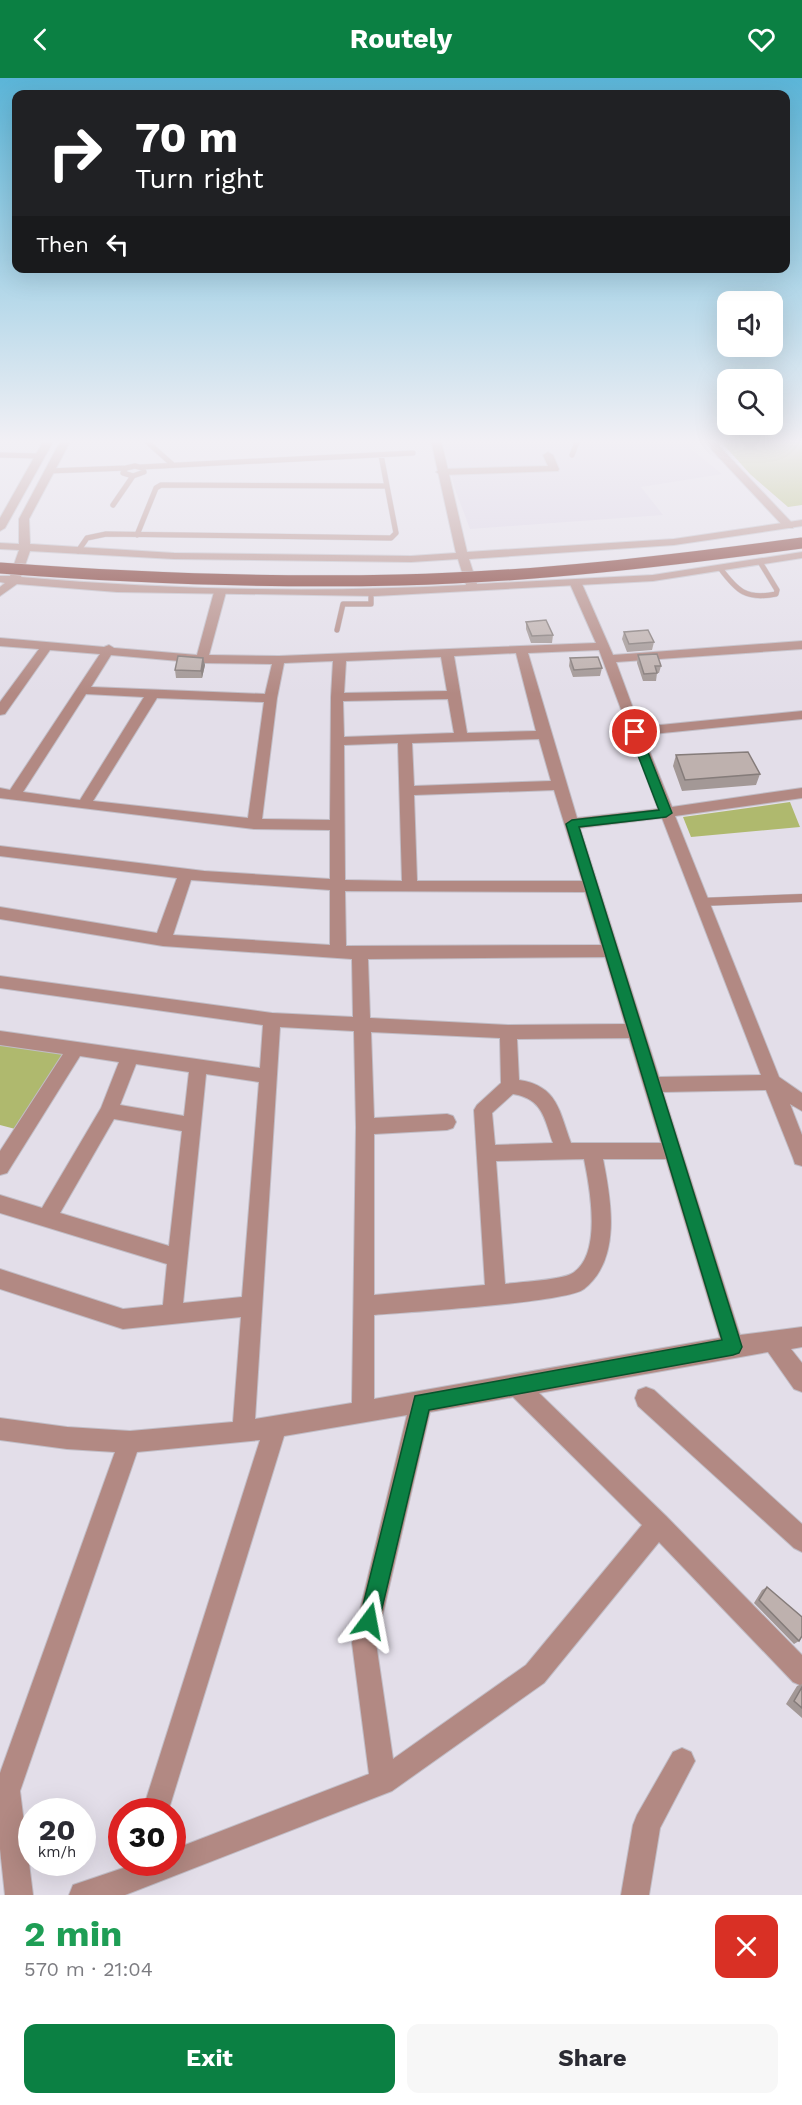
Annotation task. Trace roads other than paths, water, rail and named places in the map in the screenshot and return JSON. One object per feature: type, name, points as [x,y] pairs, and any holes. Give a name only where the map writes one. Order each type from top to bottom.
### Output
[{"type":"highway","points":[[0,557],[225,573],[446,570],[645,555],[802,534]]},
{"type":"highway","points":[[0,568],[153,580],[375,582],[573,572],[647,565],[802,543]]},
{"type":"street","points":[[0,593],[14,581],[25,548],[24,525]]},
{"type":"street","points":[[454,525],[473,588]]},
{"type":"street","points":[[0,546],[339,560],[462,556],[674,542],[794,525]]},
{"type":"street","points":[[0,579],[117,589],[371,593],[576,584],[653,578],[802,555]]},
{"type":"street","points":[[576,584],[606,652],[666,813],[802,1158]]},
{"type":"street","points":[[202,658],[220,592]]},
{"type":"street","points":[[0,642],[202,658],[279,660],[521,650],[606,652],[802,645]]},
{"type":"street","points":[[0,711],[47,646]]},
{"type":"street","points":[[14,795],[108,650]]},
{"type":"street","points":[[521,650],[544,735],[733,1347]]},
{"type":"street","points":[[447,653],[461,738]]},
{"type":"street","points":[[338,950],[337,697],[340,657]]},
{"type":"street","points":[[254,824],[271,698],[279,660]]},
{"type":"street","points":[[82,690],[271,698]]},
{"type":"street","points":[[84,805],[153,694]]},
{"type":"street","points":[[337,697],[454,695]]},
{"type":"street","points":[[635,732],[802,715]]},
{"type":"street","points":[[337,741],[544,735]]},
{"type":"street","points":[[405,740],[410,886]]},
{"type":"street","points":[[406,791],[560,784]]},
{"type":"street","points":[[0,793],[254,824],[337,825]]},
{"type":"street","points":[[572,824],[801,796]]},
{"type":"street","points":[[0,851],[185,876],[338,885],[591,886]]},
{"type":"street","points":[[163,940],[185,876]]},
{"type":"street","points":[[0,913],[163,940],[360,953],[611,951]]},
{"type":"street","points":[[360,953],[365,1127],[363,1410]]},
{"type":"street","points":[[0,982],[272,1020],[508,1032],[635,1031]]},
{"type":"street","points":[[243,1432],[272,1020]]},
{"type":"street","points":[[508,1032],[510,1086]]},
{"type":"street","points":[[0,1038],[268,1076]]},
{"type":"street","points":[[0,1167],[6,1146],[75,1049]]},
{"type":"street","points":[[47,1218],[109,1111],[130,1057]]},
{"type":"street","points":[[172,1314],[198,1066]]},
{"type":"street","points":[[652,1084],[772,1082],[802,1103]]},
{"type":"street","points":[[510,1086],[528,1089],[546,1100],[565,1151]]},
{"type":"street","points":[[496,1293],[483,1110],[510,1086]]},
{"type":"street","points":[[109,1111],[191,1125]]},
{"type":"street","points":[[365,1127],[399,1123],[447,1122]]},
{"type":"street","points":[[363,1306],[496,1293],[531,1292],[576,1283],[593,1264],[600,1229],[601,1198],[592,1151]]},
{"type":"street","points":[[486,1153],[673,1151]]},
{"type":"street","points":[[0,1204],[177,1258]]},
{"type":"street","points":[[0,1278],[123,1319],[252,1306]]},
{"type":"street","points":[[1,1431],[130,1442],[243,1432],[802,1337]]},
{"type":"street","points":[[773,1341],[802,1380]]},
{"type":"street","points":[[517,1386],[658,1524],[802,1673]]},
{"type":"street","points":[[646,1398],[802,1540]]},
{"type":"street","points":[[383,1782],[364,1643],[421,1402]]},
{"type":"street","points":[[159,1798],[275,1428]]},
{"type":"street","points":[[19,1895],[3,1790],[130,1442]]},
{"type":"street","points":[[186,1853],[383,1782],[535,1674],[658,1524]]},
{"type":"street","points":[[635,1895],[647,1824],[682,1761]]},
{"type":"street","points":[[83,1895],[126,1876]]},
{"type":"lane","points":[[137,535],[141,525]]},
{"type":"lane","points":[[78,551],[83,540],[92,536],[391,538],[396,533],[394,525]]},
{"type":"lane","points":[[720,568],[741,592],[758,598],[776,594],[777,590],[760,562]]},
{"type":"lane","points":[[337,630],[343,604],[371,604],[371,593]]},
{"type":"lane","points":[[701,902],[802,898]]}]
